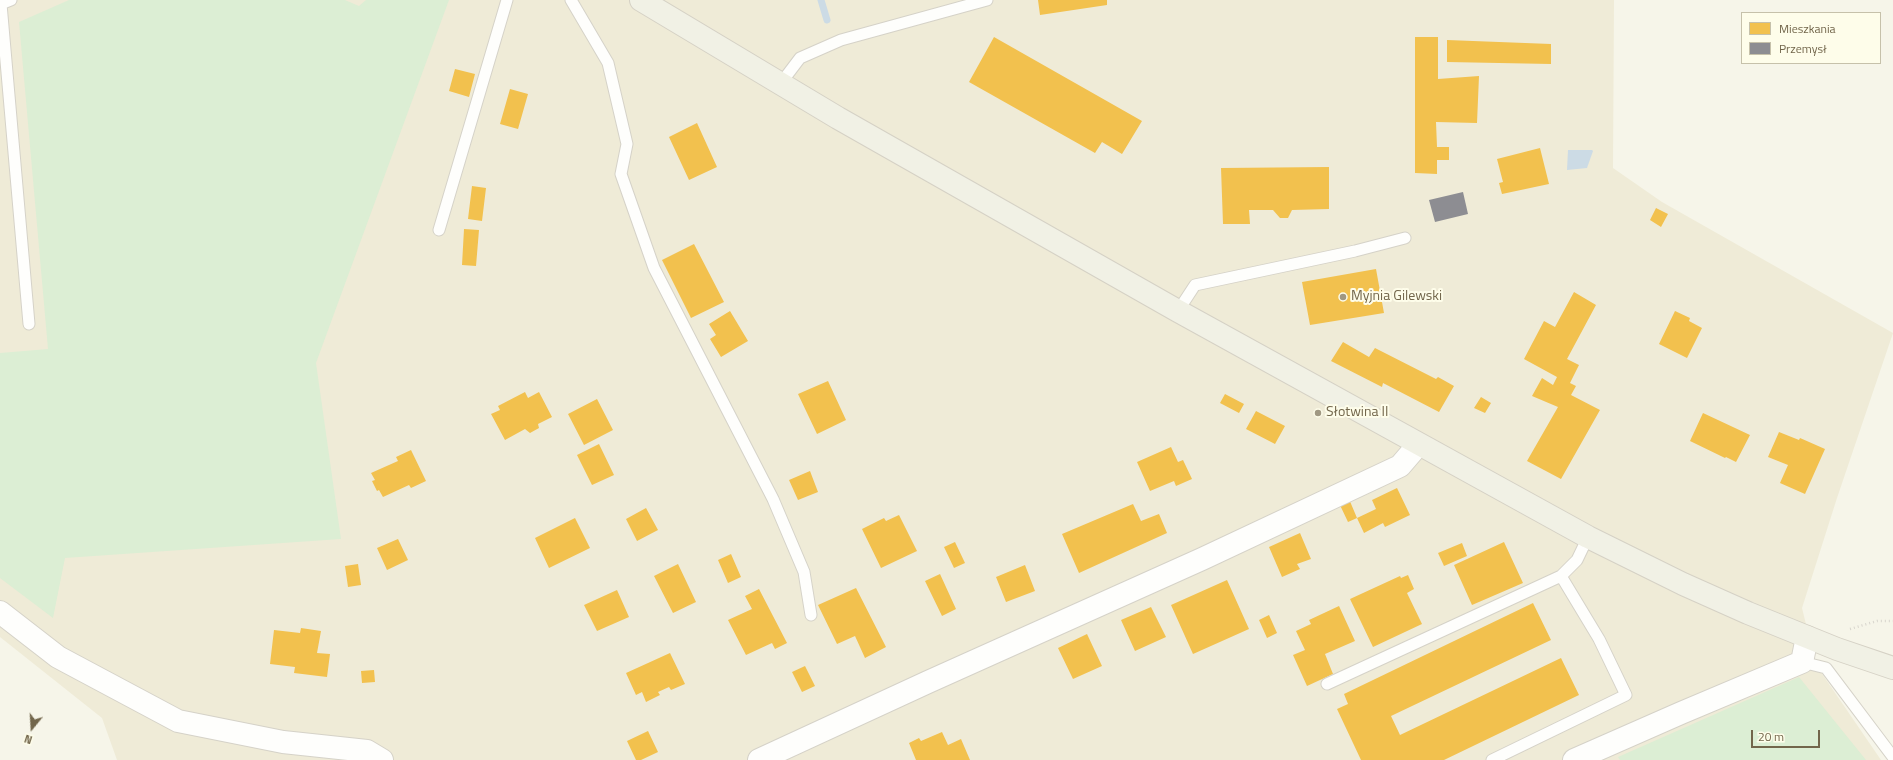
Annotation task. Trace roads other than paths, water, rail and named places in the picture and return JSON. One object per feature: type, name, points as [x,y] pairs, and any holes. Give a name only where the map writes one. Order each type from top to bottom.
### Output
[{"type":"main road","points":[[640,0],[838,118],[1178,311],[1418,445],[1588,537],[1683,584],[1807,637],[1893,668]]},
{"type":"street","points":[[759,760],[928,682],[1202,559],[1400,466],[1418,445]]},
{"type":"street","points":[[0,612],[58,657],[178,721],[283,742],[367,751],[382,760]]},
{"type":"street","points":[[1574,760],[1802,662],[1807,637]]},
{"type":"lane","points":[[11,0],[1,4],[29,324]]},
{"type":"lane","points":[[438,230],[507,0]]},
{"type":"lane","points":[[571,0],[608,63],[627,144],[621,174],[654,268],[773,499],[804,572],[811,615]]},
{"type":"lane","points":[[781,83],[800,58],[841,40],[987,0]]},
{"type":"lane","points":[[1178,311],[1195,285],[1355,251],[1404,238]]},
{"type":"lane","points":[[1327,684],[1561,576],[1577,560],[1588,537]]},
{"type":"lane","points":[[1492,760],[1626,695],[1599,639],[1561,576]]},
{"type":"lane","points":[[1802,662],[1826,668],[1893,757]]},
{"type":"waterway","points":[[821,0],[827,20]]},
{"type":"place","name":"Myjnia Gilewski","points":[[1343,297]]},
{"type":"place","name":"Słotwina II","points":[[1318,413]]}]
